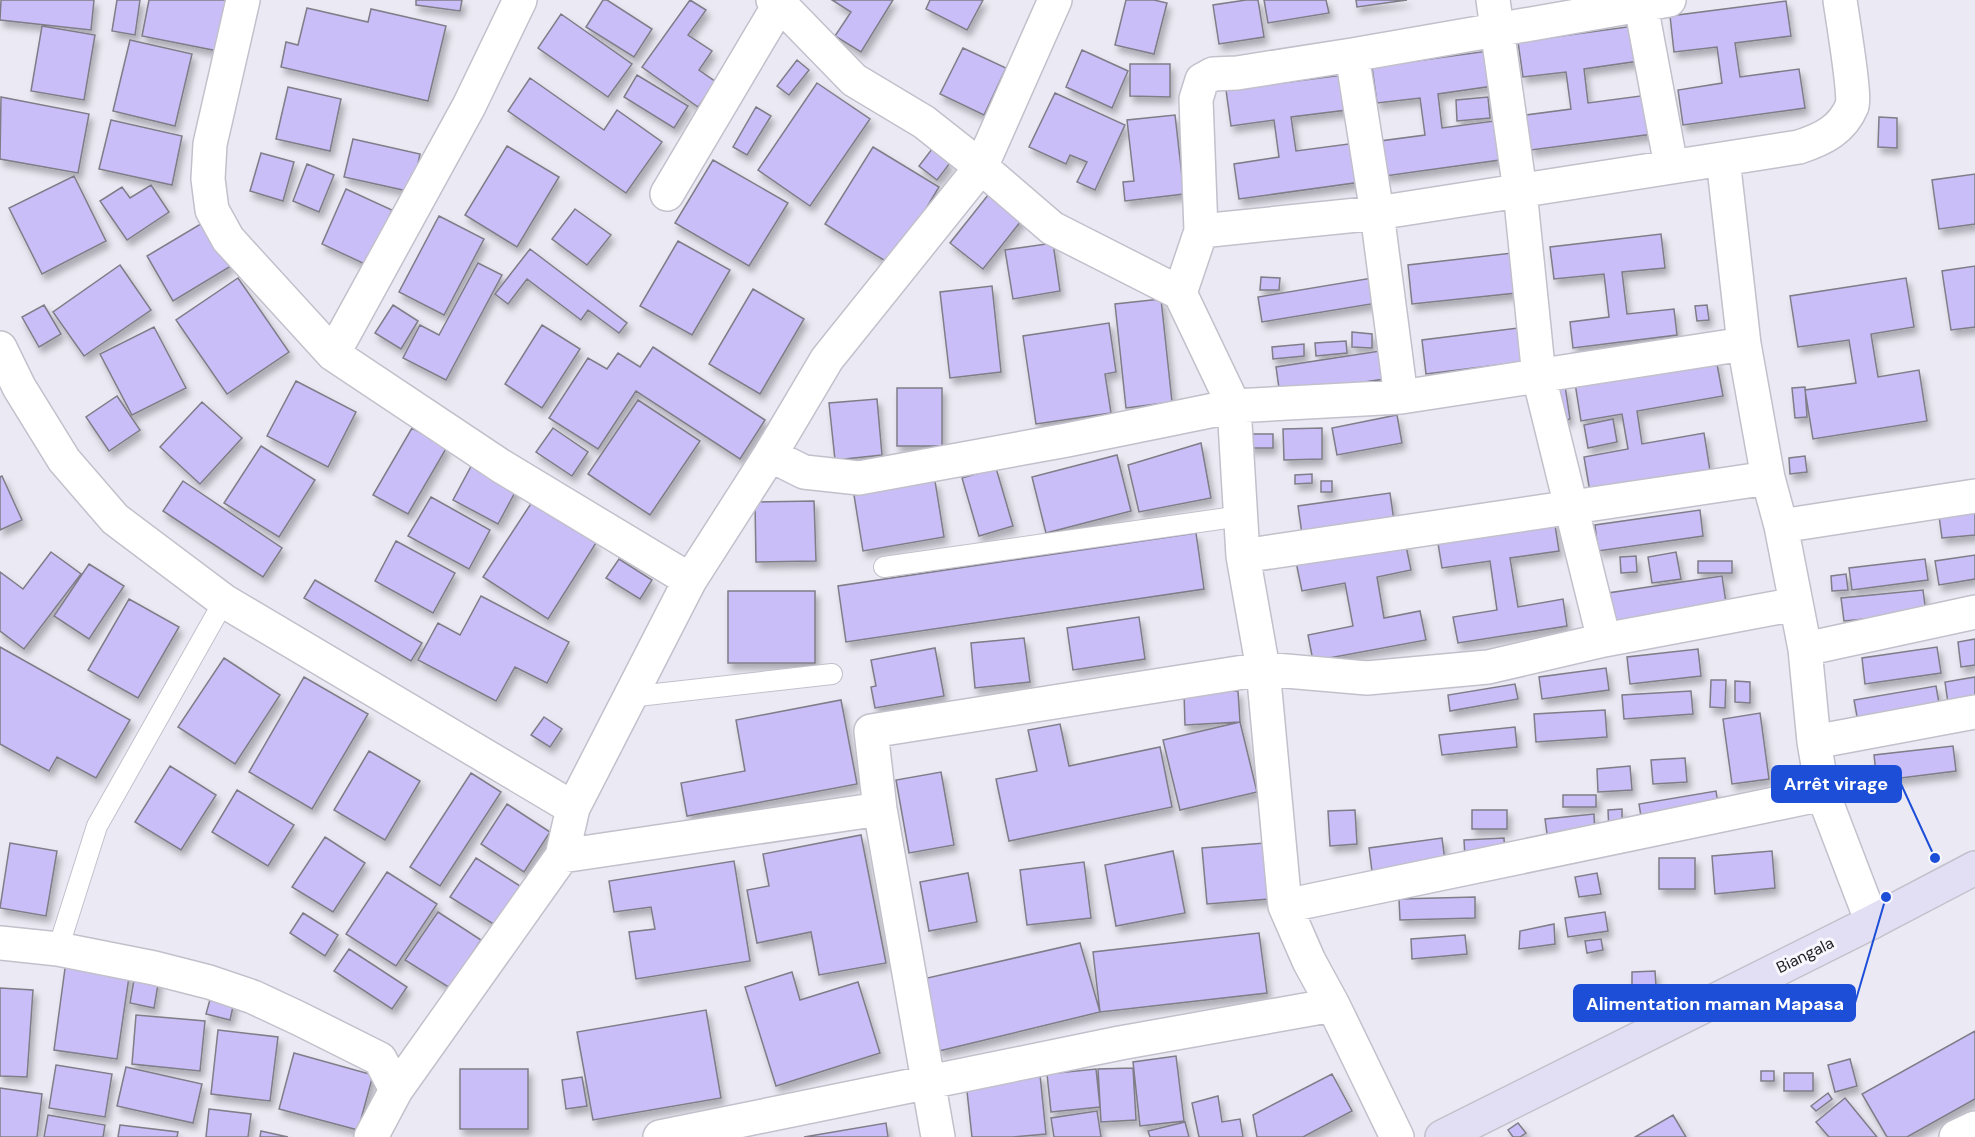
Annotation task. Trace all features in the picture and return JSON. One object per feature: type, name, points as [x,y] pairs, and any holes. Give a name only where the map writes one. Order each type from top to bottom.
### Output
[{"type":"street","points":[[243,0],[210,144],[208,179],[212,210],[228,239],[333,354],[501,466],[690,580]]},
{"type":"street","points":[[333,354],[470,106],[520,0]]},
{"type":"street","points":[[371,1137],[396,1090],[562,856],[573,808],[690,580],[770,455],[827,359],[981,167],[1055,0]]},
{"type":"street","points":[[1201,231],[1377,213],[1799,147],[1823,139],[1840,126],[1854,104],[1840,0]]},
{"type":"street","points":[[667,194],[778,1],[854,80],[924,122],[1052,228],[1180,292],[1234,406],[1243,556],[1263,669],[1285,906],[1309,961],[1397,1137]]},
{"type":"street","points":[[1180,292],[1201,231],[1196,99],[1202,81],[1213,74],[1237,73],[1352,55],[1495,15],[1650,1],[1671,166]]},
{"type":"street","points":[[1495,15],[1520,191],[1539,377],[1604,640]]},
{"type":"street","points":[[1352,55],[1377,213],[1401,398]]},
{"type":"street","points":[[1723,159],[1744,344],[1768,478],[1781,525],[1805,649],[1814,742],[1823,794],[1872,922]]},
{"type":"street","points":[[770,455],[804,472],[859,478],[1067,440],[1234,406],[1401,398],[1744,344]]},
{"type":"street","points":[[0,348],[19,387],[64,460],[115,519],[224,601],[573,808]]},
{"type":"street","points":[[1243,556],[1768,478]]},
{"type":"street","points":[[1781,525],[1975,496]]},
{"type":"street","points":[[938,1137],[880,808],[871,731],[1263,669],[1367,678],[1488,667],[1604,640],[1796,604]]},
{"type":"street","points":[[1805,649],[1975,612]]},
{"type":"street","points":[[1814,742],[1975,712]]},
{"type":"street","points":[[1285,906],[1823,794]]},
{"type":"street","points":[[562,856],[880,808]]},
{"type":"street","name":"Biangala","points":[[1442,1137],[1872,922],[1975,868]]},
{"type":"street","points":[[0,942],[58,949],[154,968],[209,982],[253,997],[380,1059],[396,1090]]},
{"type":"street","points":[[660,1137],[1120,1043],[1333,1005]]},
{"type":"street","points":[[1956,1137],[1975,1128]]},
{"type":"lane","points":[[884,567],[1241,516]]},
{"type":"lane","points":[[58,949],[98,826],[224,601]]},
{"type":"lane","points":[[628,697],[832,674]]},
{"type":"building","points":[[1,0],[94,0],[91,30],[0,20]]},
{"type":"building","points":[[117,0],[140,0],[135,35],[112,31]]},
{"type":"building","points":[[149,0],[229,0],[218,51],[142,36]]},
{"type":"building","points":[[416,0],[462,0],[460,11],[416,5]]},
{"type":"building","points":[[603,0],[607,0],[652,29],[634,57],[586,27]]},
{"type":"building","points":[[690,0],[706,10],[688,35],[712,51],[699,70],[716,82],[698,107],[642,67]]},
{"type":"building","points":[[832,0],[893,0],[861,52],[835,36],[851,12]]},
{"type":"building","points":[[930,0],[983,0],[967,30],[926,9]]},
{"type":"building","points":[[1126,0],[1154,0],[1167,3],[1154,54],[1115,45]]},
{"type":"building","points":[[1258,0],[1264,37],[1219,44],[1213,5]]},
{"type":"building","points":[[1264,0],[1326,0],[1329,13],[1268,23]]},
{"type":"building","points":[[1356,0],[1407,0],[1357,7]]},
{"type":"building","points":[[1786,1],[1791,36],[1735,43],[1740,77],[1799,69],[1805,108],[1683,125],[1678,90],[1722,83],[1717,47],[1674,52],[1670,16]]},
{"type":"building","points":[[307,8],[368,22],[371,9],[446,26],[428,101],[281,67],[286,42],[298,45]]},
{"type":"building","points":[[561,14],[632,64],[608,97],[538,48]]},
{"type":"building","points":[[42,26],[95,35],[84,100],[31,91]]},
{"type":"building","points":[[1634,26],[1639,61],[1584,69],[1588,103],[1648,95],[1653,134],[1531,150],[1526,115],[1571,109],[1566,72],[1523,77],[1518,42]]},
{"type":"building","points":[[130,40],[192,54],[175,126],[113,111]]},
{"type":"building","points":[[963,48],[1006,68],[984,115],[940,94]]},
{"type":"building","points":[[1082,50],[1128,71],[1112,108],[1066,87]]},
{"type":"building","points":[[1488,51],[1493,86],[1438,94],[1442,128],[1502,120],[1507,159],[1385,176],[1380,141],[1425,135],[1420,98],[1377,103],[1372,67]]},
{"type":"building","points":[[797,60],[809,70],[789,95],[777,86]]},
{"type":"building","points":[[1130,64],[1170,64],[1170,97],[1130,96]]},
{"type":"building","points":[[637,75],[688,106],[674,128],[624,97]]},
{"type":"building","points":[[1343,75],[1347,110],[1291,117],[1296,151],[1356,143],[1361,182],[1239,199],[1234,164],[1279,157],[1274,120],[1231,126],[1226,90]]},
{"type":"building","points":[[530,78],[604,130],[617,110],[662,142],[626,193],[508,111]]},
{"type":"building","points":[[817,83],[870,119],[810,206],[758,170]]},
{"type":"building","points":[[288,87],[341,99],[330,151],[276,139]]},
{"type":"building","points":[[1055,93],[1125,125],[1095,190],[1077,182],[1087,162],[1070,155],[1066,164],[1029,147]]},
{"type":"building","points":[[1,97],[89,114],[78,173],[0,159]]},
{"type":"building","points":[[1488,97],[1490,118],[1457,121],[1456,100]]},
{"type":"building","points":[[756,107],[771,116],[747,155],[733,147]]},
{"type":"building","points":[[1175,115],[1184,194],[1125,201],[1123,182],[1134,181],[1127,120]]},
{"type":"building","points":[[1879,117],[1897,118],[1897,148],[1878,147]]},
{"type":"building","points":[[111,120],[182,136],[172,185],[99,169]]},
{"type":"building","points":[[353,139],[420,154],[412,192],[344,177]]},
{"type":"building","points":[[507,146],[559,177],[517,247],[465,215]]},
{"type":"building","points":[[873,147],[939,187],[892,265],[825,224]]},
{"type":"building","points":[[932,149],[950,163],[937,180],[919,166]]},
{"type":"building","points":[[261,153],[294,162],[283,201],[250,191]]},
{"type":"building","points":[[713,160],[788,203],[749,266],[675,223]]},
{"type":"building","points":[[307,164],[334,175],[319,212],[293,201]]},
{"type":"building","points":[[1975,174],[1975,224],[1939,229],[1932,180]]},
{"type":"building","points":[[74,176],[106,241],[42,274],[9,208]]},
{"type":"building","points":[[151,185],[169,212],[127,240],[100,201],[122,187],[130,198]]},
{"type":"building","points":[[996,185],[1029,211],[983,269],[950,243]]},
{"type":"building","points":[[346,189],[392,210],[367,265],[322,244]]},
{"type":"building","points":[[575,209],[611,235],[587,265],[552,239]]},
{"type":"building","points":[[439,216],[484,239],[444,315],[399,292]]},
{"type":"building","points":[[204,222],[231,266],[173,301],[147,256]]},
{"type":"building","points":[[1661,234],[1665,268],[1622,272],[1627,314],[1674,309],[1677,335],[1573,348],[1570,322],[1609,317],[1604,274],[1554,279],[1550,247]]},
{"type":"building","points":[[678,241],[730,270],[692,335],[640,306]]},
{"type":"building","points":[[1053,243],[1060,291],[1013,299],[1005,250]]},
{"type":"building","points":[[530,249],[627,323],[619,333],[588,310],[581,320],[527,279],[508,304],[495,294]]},
{"type":"building","points":[[1521,252],[1526,292],[1412,304],[1408,265]]},
{"type":"building","points":[[478,263],[502,275],[446,380],[403,358],[420,325],[439,335]]},
{"type":"building","points":[[120,265],[151,310],[84,356],[53,312]]},
{"type":"building","points":[[1975,266],[1975,327],[1951,330],[1942,271]]},
{"type":"building","points":[[1261,277],[1280,278],[1279,290],[1260,290]]},
{"type":"building","points":[[238,278],[289,352],[227,394],[176,320]]},
{"type":"building","points":[[1372,278],[1377,303],[1262,322],[1258,297]]},
{"type":"building","points":[[1906,278],[1914,327],[1871,334],[1878,377],[1919,370],[1927,421],[1813,439],[1805,390],[1856,383],[1849,340],[1798,347],[1790,296]]},
{"type":"building","points":[[992,286],[1001,372],[950,378],[940,292]]},
{"type":"building","points":[[753,289],[804,319],[760,394],[709,364]]},
{"type":"building","points":[[1161,299],[1172,402],[1126,408],[1115,304]]},
{"type":"building","points":[[44,305],[61,334],[39,347],[22,317]]},
{"type":"building","points":[[393,305],[418,321],[401,349],[375,333]]},
{"type":"building","points":[[1707,305],[1709,320],[1697,321],[1695,306]]},
{"type":"building","points":[[1109,323],[1116,372],[1105,374],[1111,413],[1036,424],[1023,336]]},
{"type":"building","points":[[542,325],[580,349],[542,408],[505,384]]},
{"type":"building","points":[[154,327],[186,388],[132,415],[100,354]]},
{"type":"building","points":[[1526,327],[1530,361],[1426,374],[1422,340]]},
{"type":"building","points":[[1352,332],[1372,334],[1372,348],[1352,347]]},
{"type":"building","points":[[1346,341],[1347,353],[1316,356],[1315,343]]},
{"type":"building","points":[[1304,344],[1304,356],[1273,359],[1272,347]]},
{"type":"building","points":[[653,347],[765,420],[740,459],[636,391],[598,449],[549,418],[588,358],[607,369],[618,353],[640,367]]},
{"type":"building","points":[[1380,351],[1384,379],[1280,395],[1276,367]]},
{"type":"building","points":[[1716,359],[1723,396],[1637,411],[1642,444],[1704,433],[1710,471],[1590,492],[1584,457],[1628,449],[1622,414],[1581,421],[1575,383]]},
{"type":"building","points":[[296,381],[356,412],[328,467],[267,436]]},
{"type":"building","points":[[1565,386],[1570,419],[1556,422],[1551,388]]},
{"type":"building","points":[[1805,387],[1807,417],[1795,418],[1792,388]]},
{"type":"building","points":[[897,388],[942,388],[942,446],[897,446]]},
{"type":"building","points":[[117,396],[140,430],[109,451],[86,417]]},
{"type":"building","points":[[877,399],[882,455],[835,460],[829,403]]},
{"type":"building","points":[[638,400],[700,441],[650,515],[588,474]]},
{"type":"building","points":[[202,402],[242,438],[200,484],[160,447]]},
{"type":"building","points":[[1397,415],[1402,443],[1337,455],[1332,428]]},
{"type":"building","points":[[1613,419],[1617,442],[1588,448],[1584,425]]},
{"type":"building","points":[[412,428],[447,447],[408,514],[373,495]]},
{"type":"building","points":[[553,428],[588,452],[572,476],[536,452]]},
{"type":"building","points":[[1322,428],[1322,459],[1284,460],[1283,429]]},
{"type":"building","points":[[1249,434],[1273,434],[1273,448],[1249,448]]},
{"type":"building","points":[[1201,443],[1211,498],[1139,512],[1128,465]]},
{"type":"building","points":[[261,446],[315,480],[279,537],[224,503]]},
{"type":"building","points":[[1117,455],[1131,511],[1046,533],[1032,477]]},
{"type":"building","points":[[1805,456],[1807,472],[1790,474],[1789,458]]},
{"type":"building","points":[[475,459],[520,483],[498,524],[453,500]]},
{"type":"building","points":[[996,468],[1013,526],[979,536],[962,478]]},
{"type":"building","points":[[1312,474],[1312,483],[1295,484],[1295,475]]},
{"type":"building","points":[[2,476],[22,520],[0,530],[0,477]]},
{"type":"building","points":[[183,481],[282,548],[263,577],[163,511]]},
{"type":"building","points":[[935,481],[944,537],[863,551],[854,495]]},
{"type":"building","points":[[1321,481],[1332,481],[1332,492],[1321,492]]},
{"type":"building","points":[[1390,493],[1394,521],[1302,534],[1298,506]]},
{"type":"building","points":[[431,497],[490,530],[469,569],[408,536]]},
{"type":"building","points":[[814,501],[816,561],[756,562],[755,502]]},
{"type":"building","points":[[532,502],[596,543],[548,619],[483,577]]},
{"type":"building","points":[[1700,510],[1703,536],[1598,551],[1595,525]]},
{"type":"building","points":[[1975,513],[1975,535],[1942,538],[1939,516]]},
{"type":"building","points":[[1554,519],[1559,551],[1510,558],[1518,607],[1563,599],[1567,626],[1458,643],[1453,617],[1497,610],[1490,561],[1442,568],[1437,537]]},
{"type":"building","points":[[1196,533],[1204,589],[846,642],[838,586]]},
{"type":"building","points":[[396,541],[455,573],[433,613],[375,581]]},
{"type":"building","points":[[1405,541],[1411,570],[1377,577],[1384,618],[1420,611],[1426,640],[1313,661],[1308,635],[1353,626],[1345,583],[1302,591],[1296,562]]},
{"type":"building","points":[[51,552],[81,574],[24,649],[0,631],[0,572],[23,589]]},
{"type":"building","points":[[1676,552],[1681,579],[1652,583],[1648,557]]},
{"type":"building","points":[[1975,555],[1975,579],[1939,585],[1935,561]]},
{"type":"building","points":[[1636,556],[1637,572],[1621,573],[1620,557]]},
{"type":"building","points":[[619,559],[652,580],[640,599],[606,578]]},
{"type":"building","points":[[1925,559],[1928,580],[1852,590],[1849,568]]},
{"type":"building","points":[[1698,561],[1732,561],[1732,573],[1698,573]]},
{"type":"building","points":[[89,564],[124,586],[89,639],[54,616]]},
{"type":"building","points":[[1846,574],[1848,590],[1832,591],[1831,576]]},
{"type":"building","points":[[1722,576],[1727,610],[1613,627],[1608,593]]},
{"type":"building","points":[[315,580],[422,643],[411,661],[304,598]]},
{"type":"building","points":[[1923,590],[1926,613],[1844,621],[1841,598]]},
{"type":"building","points":[[728,591],[815,591],[815,663],[728,663]]},
{"type":"building","points":[[481,596],[569,642],[547,683],[515,667],[496,701],[418,660],[438,623],[460,635]]},
{"type":"building","points":[[129,599],[179,627],[138,698],[88,670]]},
{"type":"building","points":[[1139,617],[1145,659],[1073,670],[1067,628]]},
{"type":"building","points":[[1024,638],[1030,682],[975,688],[971,643]]},
{"type":"building","points":[[1975,639],[1975,665],[1961,667],[1958,642]]},
{"type":"building","points":[[0,647],[130,720],[96,778],[57,757],[49,771],[0,744]]},
{"type":"building","points":[[1937,647],[1941,673],[1865,684],[1862,658]]},
{"type":"building","points":[[935,648],[944,696],[875,708],[871,687],[876,686],[871,660]]},
{"type":"building","points":[[1698,649],[1701,676],[1630,684],[1627,657]]},
{"type":"building","points":[[224,658],[280,695],[235,764],[178,727]]},
{"type":"building","points":[[1606,668],[1609,690],[1542,699],[1539,677]]},
{"type":"building","points":[[304,677],[368,714],[312,809],[249,772]]},
{"type":"building","points":[[1975,677],[1975,699],[1948,703],[1945,682]]},
{"type":"building","points":[[1711,680],[1726,680],[1725,708],[1710,707]]},
{"type":"building","points":[[1735,681],[1750,682],[1750,703],[1735,702]]},
{"type":"building","points":[[1515,684],[1518,699],[1450,711],[1448,695]]},
{"type":"building","points":[[1936,686],[1940,709],[1858,722],[1854,700]]},
{"type":"building","points":[[1238,691],[1240,722],[1185,725],[1184,692]]},
{"type":"building","points":[[1691,691],[1693,714],[1624,719],[1622,695]]},
{"type":"building","points":[[841,700],[857,784],[687,816],[681,783],[745,771],[736,720]]},
{"type":"building","points":[[1605,710],[1607,737],[1536,742],[1534,714]]},
{"type":"building","points":[[1760,713],[1769,779],[1732,784],[1723,719]]},
{"type":"building","points":[[544,717],[562,729],[550,747],[531,735]]},
{"type":"building","points":[[1240,722],[1257,792],[1180,810],[1163,740]]},
{"type":"building","points":[[1060,724],[1069,766],[1160,747],[1172,807],[1009,841],[996,779],[1037,771],[1028,730]]},
{"type":"building","points":[[1515,727],[1517,747],[1442,755],[1439,735]]},
{"type":"building","points":[[1953,746],[1956,771],[1877,781],[1874,755]]},
{"type":"building","points":[[369,751],[420,781],[385,840],[334,810]]},
{"type":"building","points":[[1685,758],[1687,782],[1653,784],[1651,760]]},
{"type":"building","points":[[170,766],[216,795],[181,850],[135,822]]},
{"type":"building","points":[[1630,766],[1632,790],[1598,792],[1597,769]]},
{"type":"building","points":[[941,772],[954,845],[909,853],[896,780]]},
{"type":"building","points":[[471,773],[501,792],[440,886],[410,867]]},
{"type":"building","points":[[237,790],[294,825],[268,866],[212,832]]},
{"type":"building","points":[[1716,791],[1719,810],[1642,822],[1639,804]]},
{"type":"building","points":[[1563,795],[1596,795],[1596,807],[1563,807]]},
{"type":"building","points":[[507,804],[550,832],[524,872],[481,844]]},
{"type":"building","points":[[1622,809],[1622,831],[1609,831],[1608,810]]},
{"type":"building","points":[[1355,810],[1357,844],[1330,846],[1328,811]]},
{"type":"building","points":[[1472,810],[1507,810],[1507,829],[1472,829]]},
{"type":"building","points":[[1594,814],[1595,836],[1548,841],[1545,819]]},
{"type":"building","points":[[861,835],[886,963],[819,975],[811,932],[757,943],[747,890],[769,886],[763,854]]},
{"type":"building","points":[[325,837],[365,863],[333,912],[292,887]]},
{"type":"building","points":[[1442,838],[1445,861],[1372,871],[1369,848]]},
{"type":"building","points":[[1504,838],[1505,856],[1465,857],[1464,840]]},
{"type":"building","points":[[10,843],[57,851],[46,916],[0,908]]},
{"type":"building","points":[[1265,843],[1269,899],[1207,904],[1202,848]]},
{"type":"building","points":[[1173,851],[1185,913],[1116,926],[1105,865]]},
{"type":"building","points":[[1772,851],[1775,888],[1715,894],[1712,856]]},
{"type":"building","points":[[476,858],[520,886],[495,925],[450,897]]},
{"type":"building","points":[[1659,858],[1695,858],[1695,889],[1659,889]]},
{"type":"building","points":[[734,861],[750,961],[636,979],[629,932],[655,929],[651,907],[614,912],[609,881]]},
{"type":"building","points":[[1084,862],[1091,918],[1027,925],[1020,870]]},
{"type":"building","points":[[387,872],[437,904],[396,966],[346,934]]},
{"type":"building","points":[[968,873],[977,922],[929,931],[920,882]]},
{"type":"building","points":[[1597,873],[1601,894],[1579,897],[1575,877]]},
{"type":"building","points":[[1475,897],[1475,918],[1400,920],[1399,899]]},
{"type":"building","points":[[438,912],[481,940],[450,988],[405,960]]},
{"type":"building","points":[[1605,912],[1608,931],[1568,937],[1565,918]]},
{"type":"building","points":[[303,913],[338,935],[325,956],[290,933]]},
{"type":"building","points":[[1554,924],[1555,944],[1519,949],[1520,931]]},
{"type":"building","points":[[1259,933],[1267,993],[1100,1012],[1093,952]]},
{"type":"building","points":[[1465,935],[1467,954],[1412,959],[1411,939]]},
{"type":"building","points":[[1601,939],[1603,950],[1587,953],[1585,941]]},
{"type":"building","points":[[1080,943],[1100,1012],[939,1051],[923,979]]},
{"type":"building","points":[[349,949],[407,987],[392,1009],[334,971]]},
{"type":"building","points":[[66,961],[130,970],[117,1059],[54,1050]]},
{"type":"building","points":[[136,968],[160,972],[154,1008],[130,1003]]},
{"type":"building","points":[[1655,971],[1656,986],[1632,987],[1632,972]]},
{"type":"building","points":[[792,972],[800,1000],[858,982],[880,1053],[776,1086],[745,987]]},
{"type":"building","points":[[0,988],[33,990],[27,1077],[0,1076]]},
{"type":"building","points":[[211,996],[234,1002],[230,1020],[206,1014]]},
{"type":"building","points":[[706,1010],[721,1098],[593,1120],[577,1032]]},
{"type":"building","points":[[136,1015],[205,1021],[200,1071],[132,1064]]},
{"type":"building","points":[[218,1030],[278,1037],[270,1101],[211,1094]]},
{"type":"building","points":[[1975,1031],[1975,1099],[1907,1137],[1887,1137],[1862,1094]]},
{"type":"building","points":[[294,1053],[373,1075],[358,1130],[279,1109]]},
{"type":"building","points":[[1176,1056],[1184,1121],[1140,1126],[1133,1062]]},
{"type":"building","points":[[1850,1059],[1857,1086],[1835,1092],[1828,1065]]},
{"type":"building","points":[[56,1065],[112,1074],[105,1117],[49,1108]]},
{"type":"building","points":[[126,1067],[202,1084],[193,1123],[117,1106]]},
{"type":"building","points":[[1133,1068],[1136,1120],[1101,1122],[1098,1069]]},
{"type":"building","points":[[460,1069],[528,1069],[528,1129],[460,1129]]},
{"type":"building","points":[[1096,1069],[1100,1107],[1051,1112],[1047,1074]]},
{"type":"building","points":[[1761,1071],[1774,1071],[1774,1081],[1761,1081]]},
{"type":"building","points":[[1784,1073],[1813,1073],[1813,1091],[1784,1091]]},
{"type":"building","points":[[1332,1074],[1352,1111],[1303,1137],[1257,1137],[1253,1115]]},
{"type":"building","points":[[1040,1075],[1046,1134],[972,1137],[966,1082]]},
{"type":"building","points":[[582,1077],[587,1106],[566,1109],[562,1080]]},
{"type":"building","points":[[0,1088],[42,1094],[37,1137],[0,1137]]},
{"type":"building","points":[[1828,1093],[1832,1099],[1816,1111],[1811,1106]]},
{"type":"building","points":[[1218,1096],[1222,1122],[1240,1119],[1243,1137],[1199,1137],[1192,1103]]},
{"type":"building","points":[[1845,1098],[1877,1137],[1829,1137],[1816,1122]]},
{"type":"building","points":[[209,1109],[251,1114],[248,1137],[206,1137]]},
{"type":"building","points":[[1097,1111],[1101,1137],[1054,1137],[1051,1118]]},
{"type":"building","points":[[48,1115],[105,1125],[103,1137],[44,1137]]},
{"type":"building","points":[[1673,1115],[1686,1137],[1635,1137]]},
{"type":"building","points":[[1185,1122],[1189,1137],[1150,1137],[1148,1131]]},
{"type":"building","points":[[886,1123],[888,1137],[804,1137]]},
{"type":"building","points":[[1518,1123],[1526,1133],[1520,1137],[1513,1137],[1508,1130]]},
{"type":"building","points":[[120,1125],[178,1132],[177,1137],[118,1137]]},
{"type":"building","points":[[261,1131],[288,1137],[260,1137]]},
{"type":"place","name":"Arrêt virage","points":[[1935,858]]},
{"type":"place","name":"Alimentation maman Mapasa","points":[[1886,897]]}]
